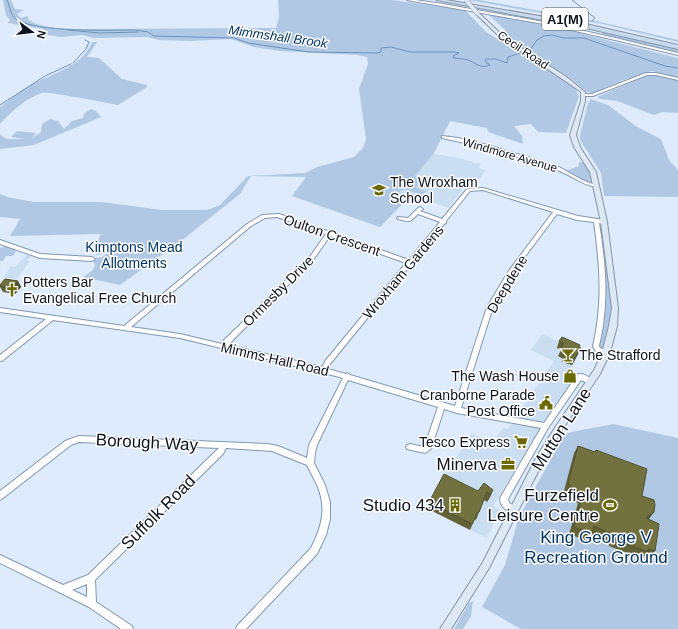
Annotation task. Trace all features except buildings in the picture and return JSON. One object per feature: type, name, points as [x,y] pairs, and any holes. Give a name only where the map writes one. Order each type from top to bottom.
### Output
[{"type":"highway","name":"A1(M)","points":[[438,0],[586,26],[678,47]]},
{"type":"highway","name":"A1(M)","points":[[452,0],[592,24],[678,43]]},
{"type":"main road","name":"Cecil Road","points":[[466,0],[494,30],[575,85],[584,95]]},
{"type":"main road","name":"Mutton Lane","points":[[445,629],[486,566],[513,510],[557,431],[591,382],[606,353],[613,326],[615,308],[593,172],[578,147],[573,135],[584,95]]},
{"type":"street","points":[[409,0],[545,23],[678,54]]},
{"type":"street","points":[[584,95],[592,95],[647,74],[656,74],[678,79]]},
{"type":"street","name":"Windmore Avenue","points":[[444,137],[475,143],[556,168],[570,174],[582,183],[596,186]]},
{"type":"street","name":"Wroxham Gardens","points":[[324,370],[328,362],[388,291],[468,191],[476,188],[485,190],[556,212],[600,222]]},
{"type":"street","points":[[400,218],[409,220],[418,210],[444,222]]},
{"type":"street","name":"Deepdene","points":[[457,410],[490,308],[510,273],[556,212]]},
{"type":"street","name":"Oulton Crescent","points":[[125,328],[260,217],[277,215],[410,262]]},
{"type":"street","name":"Mutton Lane","points":[[600,222],[603,308],[601,330],[596,346],[598,350],[606,353]]},
{"type":"street","name":"Ormesby Drive","points":[[224,347],[226,342],[311,259],[330,233]]},
{"type":"street","points":[[0,242],[40,256],[92,259]]},
{"type":"street","name":"Mimms Hall Road","points":[[0,310],[180,336],[347,376],[457,410],[546,426]]},
{"type":"street","points":[[0,359],[51,318]]},
{"type":"street","points":[[240,629],[314,551],[323,536],[327,520],[326,504],[322,486],[309,462],[313,445],[347,376]]},
{"type":"street","points":[[513,510],[505,505],[504,498],[546,426],[580,376],[591,382]]},
{"type":"street","points":[[410,447],[425,450],[428,446],[442,405]]},
{"type":"street","name":"Borough Way","points":[[0,496],[68,443],[79,439],[276,449],[309,462]]},
{"type":"street","name":"Suffolk Road","points":[[62,590],[91,578],[220,452],[224,446]]},
{"type":"street","points":[[0,559],[92,604],[129,629]]},
{"type":"street","points":[[91,578],[92,604]]},
{"type":"shaded area","name":"The Wroxham School","points":[[407,149],[458,158],[481,164],[478,168],[486,170],[476,183],[469,181],[448,208],[429,201],[427,203],[409,197],[380,227],[292,196]]},
{"type":"shaded area","points":[[27,255],[31,257],[27,260],[30,261],[17,279],[4,277],[11,266],[15,267]]},
{"type":"shaded area","points":[[542,334],[580,351],[571,369],[578,373],[537,433],[493,506],[500,510],[487,538],[425,507],[472,433],[492,444],[503,428],[508,429],[554,361],[531,350]]},
{"type":"green space","name":"Kimptons Mead Allotments","points":[[3,0],[11,0],[15,9],[24,10],[17,14],[21,18],[28,16],[28,19],[34,23],[50,27],[79,29],[276,28],[279,17],[278,0],[392,0],[465,10],[485,31],[518,52],[517,53],[528,56],[575,87],[579,97],[566,133],[538,132],[531,124],[514,126],[522,136],[523,144],[488,132],[487,128],[450,121],[434,153],[415,176],[423,179],[416,187],[426,191],[423,195],[403,189],[399,193],[409,197],[380,227],[292,196],[306,177],[251,176],[240,194],[186,237],[120,285],[83,277],[92,271],[95,265],[93,260],[108,253],[96,255],[95,247],[101,234],[10,236],[20,219],[0,217],[0,194],[7,197],[34,202],[101,202],[162,210],[207,210],[220,205],[248,176],[305,173],[317,167],[354,157],[363,148],[366,139],[359,89],[368,64],[367,57],[357,55],[280,51],[254,47],[231,39],[190,41],[159,40],[147,37],[94,38],[82,35],[61,37],[48,35],[43,29],[8,23],[10,20],[6,15]]},
{"type":"green space","points":[[468,0],[479,0],[596,21],[678,40],[678,42],[602,24]]},
{"type":"green space","points":[[488,14],[563,29],[678,58],[678,78],[652,71],[623,80],[594,93],[587,92],[571,79],[510,39],[505,30]]},
{"type":"green space","points":[[603,32],[678,49],[678,53],[602,34]]},
{"type":"green space","points":[[92,42],[97,42],[87,57],[99,58],[122,79],[147,85],[147,87],[118,105],[66,95],[42,93],[36,95],[14,110],[0,124],[0,107],[29,86],[75,63],[88,50]]},
{"type":"green space","points":[[654,74],[678,80],[678,113],[662,112],[654,115],[617,101],[600,99],[597,97],[648,75]]},
{"type":"green space","points":[[591,99],[608,105],[637,127],[661,139],[669,160],[678,170],[678,197],[604,196],[601,173],[580,140],[588,103]]},
{"type":"green space","points":[[91,109],[96,111],[101,117],[34,145],[0,149],[0,135],[7,139],[25,139],[11,137],[17,131],[36,133],[32,138],[41,132],[42,124],[50,119],[58,121],[64,129],[72,121],[83,118],[84,114]]},
{"type":"green space","points":[[579,162],[586,163],[590,169],[593,183],[591,184],[581,181],[563,170],[568,170],[579,166]]},
{"type":"green space","points":[[601,239],[605,240],[611,296],[610,326],[607,339],[602,349],[599,345],[604,319],[606,293]]},
{"type":"green space","points":[[6,246],[16,251],[13,256],[6,256],[3,261],[0,261],[0,248]]},
{"type":"green space","name":"King George V Recreation Ground","points":[[613,424],[678,438],[678,629],[521,629],[482,607],[505,565],[519,517],[565,434]]},
{"type":"green space","points":[[473,601],[471,616],[463,629],[454,629],[469,603]]},
{"type":"waterway","name":"Mimmshall Brook","points":[[7,0],[11,13],[16,19],[40,27],[56,29],[135,30],[148,32],[154,36],[234,38],[248,43],[309,52],[377,53],[381,52],[381,48],[391,47],[410,52],[455,52],[459,53],[453,56],[454,58],[466,59],[483,66],[490,65],[485,61],[486,59],[496,59],[507,63],[508,57],[530,50],[537,40],[544,36],[552,35],[564,38],[584,38],[665,66],[678,68]]},
{"type":"waterway","points":[[572,0],[595,18],[592,21]]},
{"type":"waterway","name":"Mimmshall Brook","points":[[68,30],[100,33],[138,32]]},
{"type":"waterway","points":[[73,63],[86,49],[89,42],[85,40]]},
{"type":"waterway","points":[[0,105],[45,76],[71,64]]},
{"type":"place","name":"The Wroxham School","points":[[379,190]]},
{"type":"place","name":"Potters Bar Evangelical Free Church","points":[[12,290]]},
{"type":"place","name":"The Strafford","points":[[568,355]]},
{"type":"place","name":"The Wash House","points":[[570,376]]},
{"type":"place","name":"Cranborne Parade Post Office","points":[[546,403]]},
{"type":"place","name":"Tesco Express","points":[[521,442]]},
{"type":"place","name":"Minerva","points":[[508,464]]},
{"type":"place","name":"Studio 434","points":[[455,505]]},
{"type":"place","name":"Furzefield Leisure Centre","points":[[610,505]]}]
